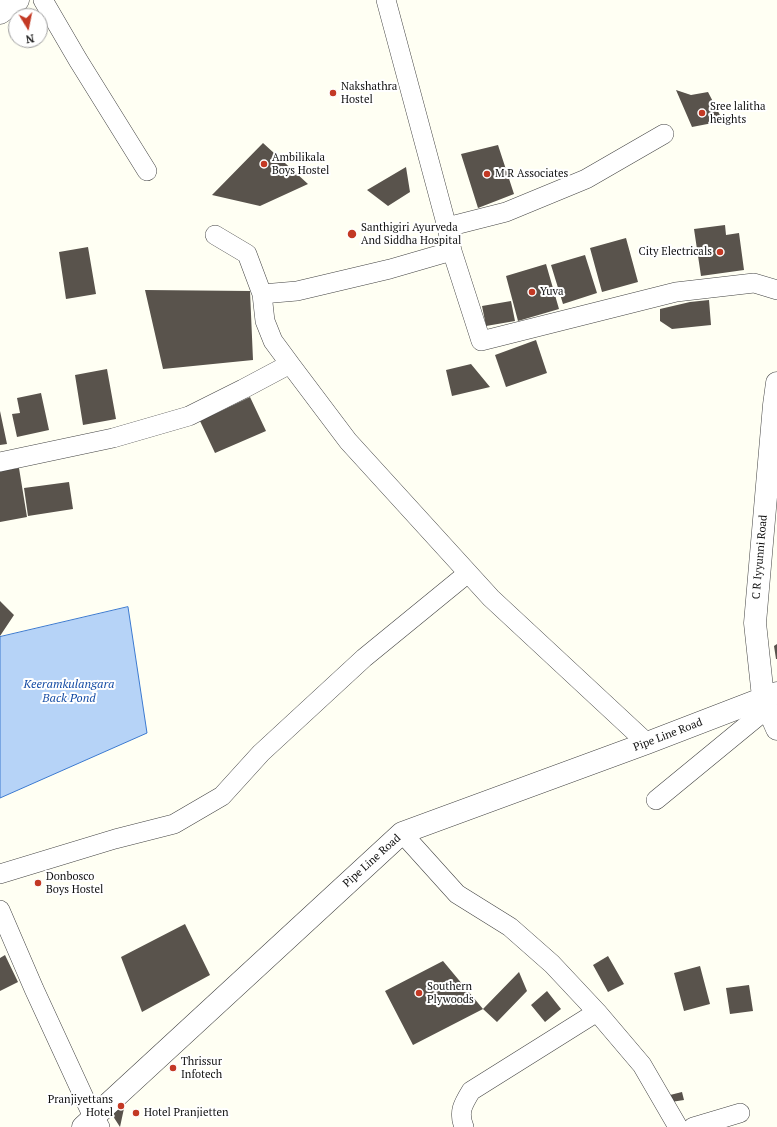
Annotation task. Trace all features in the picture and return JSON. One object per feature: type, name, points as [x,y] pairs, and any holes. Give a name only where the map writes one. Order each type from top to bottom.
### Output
[{"type":"street","points":[[0,13],[18,0]]},
{"type":"street","points":[[42,0],[147,172]]},
{"type":"street","points":[[386,0],[447,227],[452,251],[481,341],[676,292],[754,283],[777,290]]},
{"type":"street","points":[[447,227],[506,212],[586,179],[664,134]]},
{"type":"street","points":[[215,235],[246,254],[262,294],[265,321],[273,341],[348,441],[490,598],[647,743]]},
{"type":"street","points":[[262,294],[297,291],[390,269],[452,251]]},
{"type":"street","points":[[0,462],[114,438],[189,416],[290,364]]},
{"type":"street","name":"C R Iyyunni Road","points":[[777,383],[755,623],[769,699],[777,729]]},
{"type":"street","points":[[0,874],[114,839],[174,824],[222,796],[261,753],[364,658],[468,573]]},
{"type":"street","points":[[656,800],[769,699]]},
{"type":"street","name":"Pipe Line Road","points":[[92,1124],[402,833],[769,699]]},
{"type":"street","points":[[402,833],[458,894],[510,927],[552,964],[642,1065],[678,1127]]},
{"type":"street","points":[[0,910],[92,1124]]},
{"type":"street","points":[[464,1127],[461,1118],[463,1104],[471,1091],[596,1012]]},
{"type":"street","points":[[693,1127],[740,1113]]},
{"type":"water","name":"Keeramkulangara Back Pond","points":[[128,607],[147,733],[0,798],[0,637]]},
{"type":"building","name":"Sree lalitha heights","points":[[676,90],[691,95],[708,92],[723,121],[692,127]]},
{"type":"building","name":"Ambilikala Boys Hostel","points":[[263,143],[308,184],[260,206],[212,195]]},
{"type":"building","name":"M R Associates","points":[[498,145],[514,194],[478,208],[461,154]]},
{"type":"building","points":[[406,167],[410,192],[388,206],[367,190]]},
{"type":"building","name":"City Electricals","points":[[725,225],[726,235],[739,233],[744,270],[701,276],[694,229]]},
{"type":"building","points":[[626,238],[638,282],[602,292],[590,248]]},
{"type":"building","points":[[88,247],[96,294],[66,299],[59,252]]},
{"type":"building","points":[[585,255],[597,293],[563,304],[551,265]]},
{"type":"building","name":"Yuva","points":[[546,264],[559,309],[518,321],[506,276]]},
{"type":"building","points":[[145,290],[250,291],[253,360],[163,369]]},
{"type":"building","points":[[709,300],[711,325],[672,329],[660,321],[660,309],[690,302]]},
{"type":"building","points":[[511,301],[515,321],[486,326],[482,306]]},
{"type":"building","points":[[536,340],[547,373],[506,387],[495,355]]},
{"type":"building","points":[[471,364],[490,387],[452,396],[446,370]]},
{"type":"building","points":[[107,369],[116,419],[83,425],[75,375]]},
{"type":"building","points":[[41,393],[49,430],[17,437],[12,414],[20,413],[17,398]]},
{"type":"building","points":[[250,397],[266,431],[215,453],[200,421]]},
{"type":"building","points":[[0,411],[7,444],[0,445]]},
{"type":"building","points":[[19,468],[27,517],[0,522],[0,471]]},
{"type":"building","points":[[69,482],[73,509],[28,516],[24,488]]},
{"type":"building","points":[[0,601],[14,615],[0,636]]},
{"type":"building","points":[[777,644],[777,659],[776,659],[774,646]]},
{"type":"building","points":[[185,924],[210,975],[142,1012],[121,957]]},
{"type":"building","points":[[5,955],[18,982],[0,991],[0,958]]},
{"type":"building","points":[[608,956],[624,984],[608,992],[593,965]]},
{"type":"building","points":[[443,961],[483,1009],[413,1045],[385,991]]},
{"type":"building","points":[[700,966],[710,1004],[684,1011],[674,973]]},
{"type":"building","points":[[519,972],[527,991],[497,1022],[483,1009]]},
{"type":"building","points":[[749,985],[753,1011],[730,1014],[726,988]]},
{"type":"building","points":[[547,991],[561,1009],[545,1022],[531,1005]]},
{"type":"building","points":[[682,1092],[684,1100],[671,1102],[670,1095]]},
{"type":"building","name":"Pranjiyettans Hotel","points":[[126,1099],[120,1127],[111,1113]]},
{"type":"place","name":"Nakshathra Hostel","points":[[333,93]]},
{"type":"place","name":"Sree lalitha heights","points":[[702,113]]},
{"type":"place","name":"Ambilikala Boys Hostel","points":[[264,164]]},
{"type":"place","name":"M R Associates","points":[[487,174]]},
{"type":"place","name":"Santhigiri Ayurveda And Siddha Hospital","points":[[352,234]]},
{"type":"place","name":"City Electricals","points":[[720,252]]},
{"type":"place","name":"Yuva","points":[[532,292]]},
{"type":"place","name":"Donbosco Boys Hostel","points":[[38,883]]},
{"type":"place","name":"Southern Plywoods","points":[[419,993]]},
{"type":"place","name":"Thrissur Infotech","points":[[173,1068]]},
{"type":"place","name":"Pranjiyettans Hotel","points":[[121,1106]]},
{"type":"place","name":"Hotel Pranjietten","points":[[136,1113]]}]
